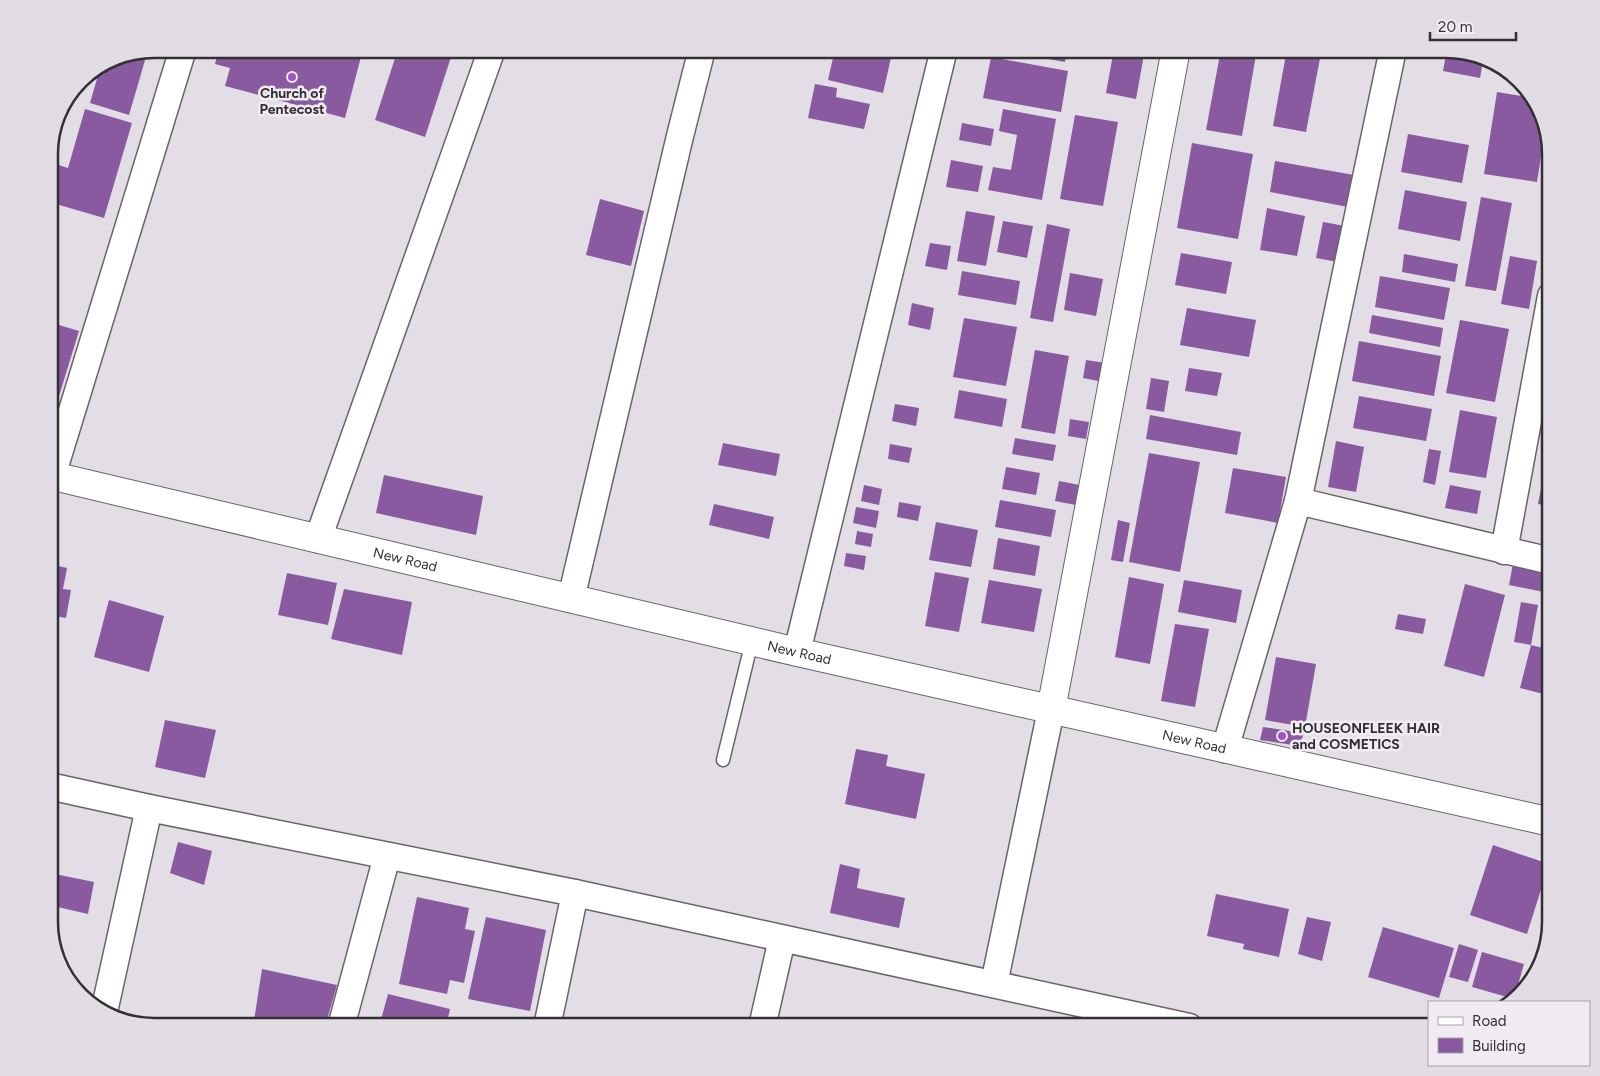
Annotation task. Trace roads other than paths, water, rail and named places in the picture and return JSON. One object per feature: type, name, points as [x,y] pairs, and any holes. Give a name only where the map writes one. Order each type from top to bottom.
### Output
[{"type":"street","points":[[58,453],[180,58]]},
{"type":"street","points":[[318,539],[489,58]]},
{"type":"street","points":[[571,599],[700,58]]},
{"type":"street","points":[[797,652],[942,58]]},
{"type":"street","points":[[994,984],[1051,710],[1174,58]]},
{"type":"street","points":[[1225,749],[1298,501],[1391,58]]},
{"type":"street","points":[[1504,550],[1542,345]]},
{"type":"street","name":"New Road","points":[[58,478],[752,642],[1542,820]]},
{"type":"street","points":[[1298,501],[1542,560]]},
{"type":"street","points":[[58,788],[149,808],[575,893],[1148,1018]]},
{"type":"street","points":[[105,1005],[149,808]]},
{"type":"street","points":[[343,1018],[386,856]]},
{"type":"street","points":[[549,1018],[575,893]]},
{"type":"street","points":[[764,1018],[782,939]]},
{"type":"lane","points":[[723,760],[752,642]]},
{"type":"place","name":"Church of Pentecost","points":[[292,77]]},
{"type":"place","name":"HOUSEONFLEEK HAIR and COSMETICS","points":[[1282,736]]}]
